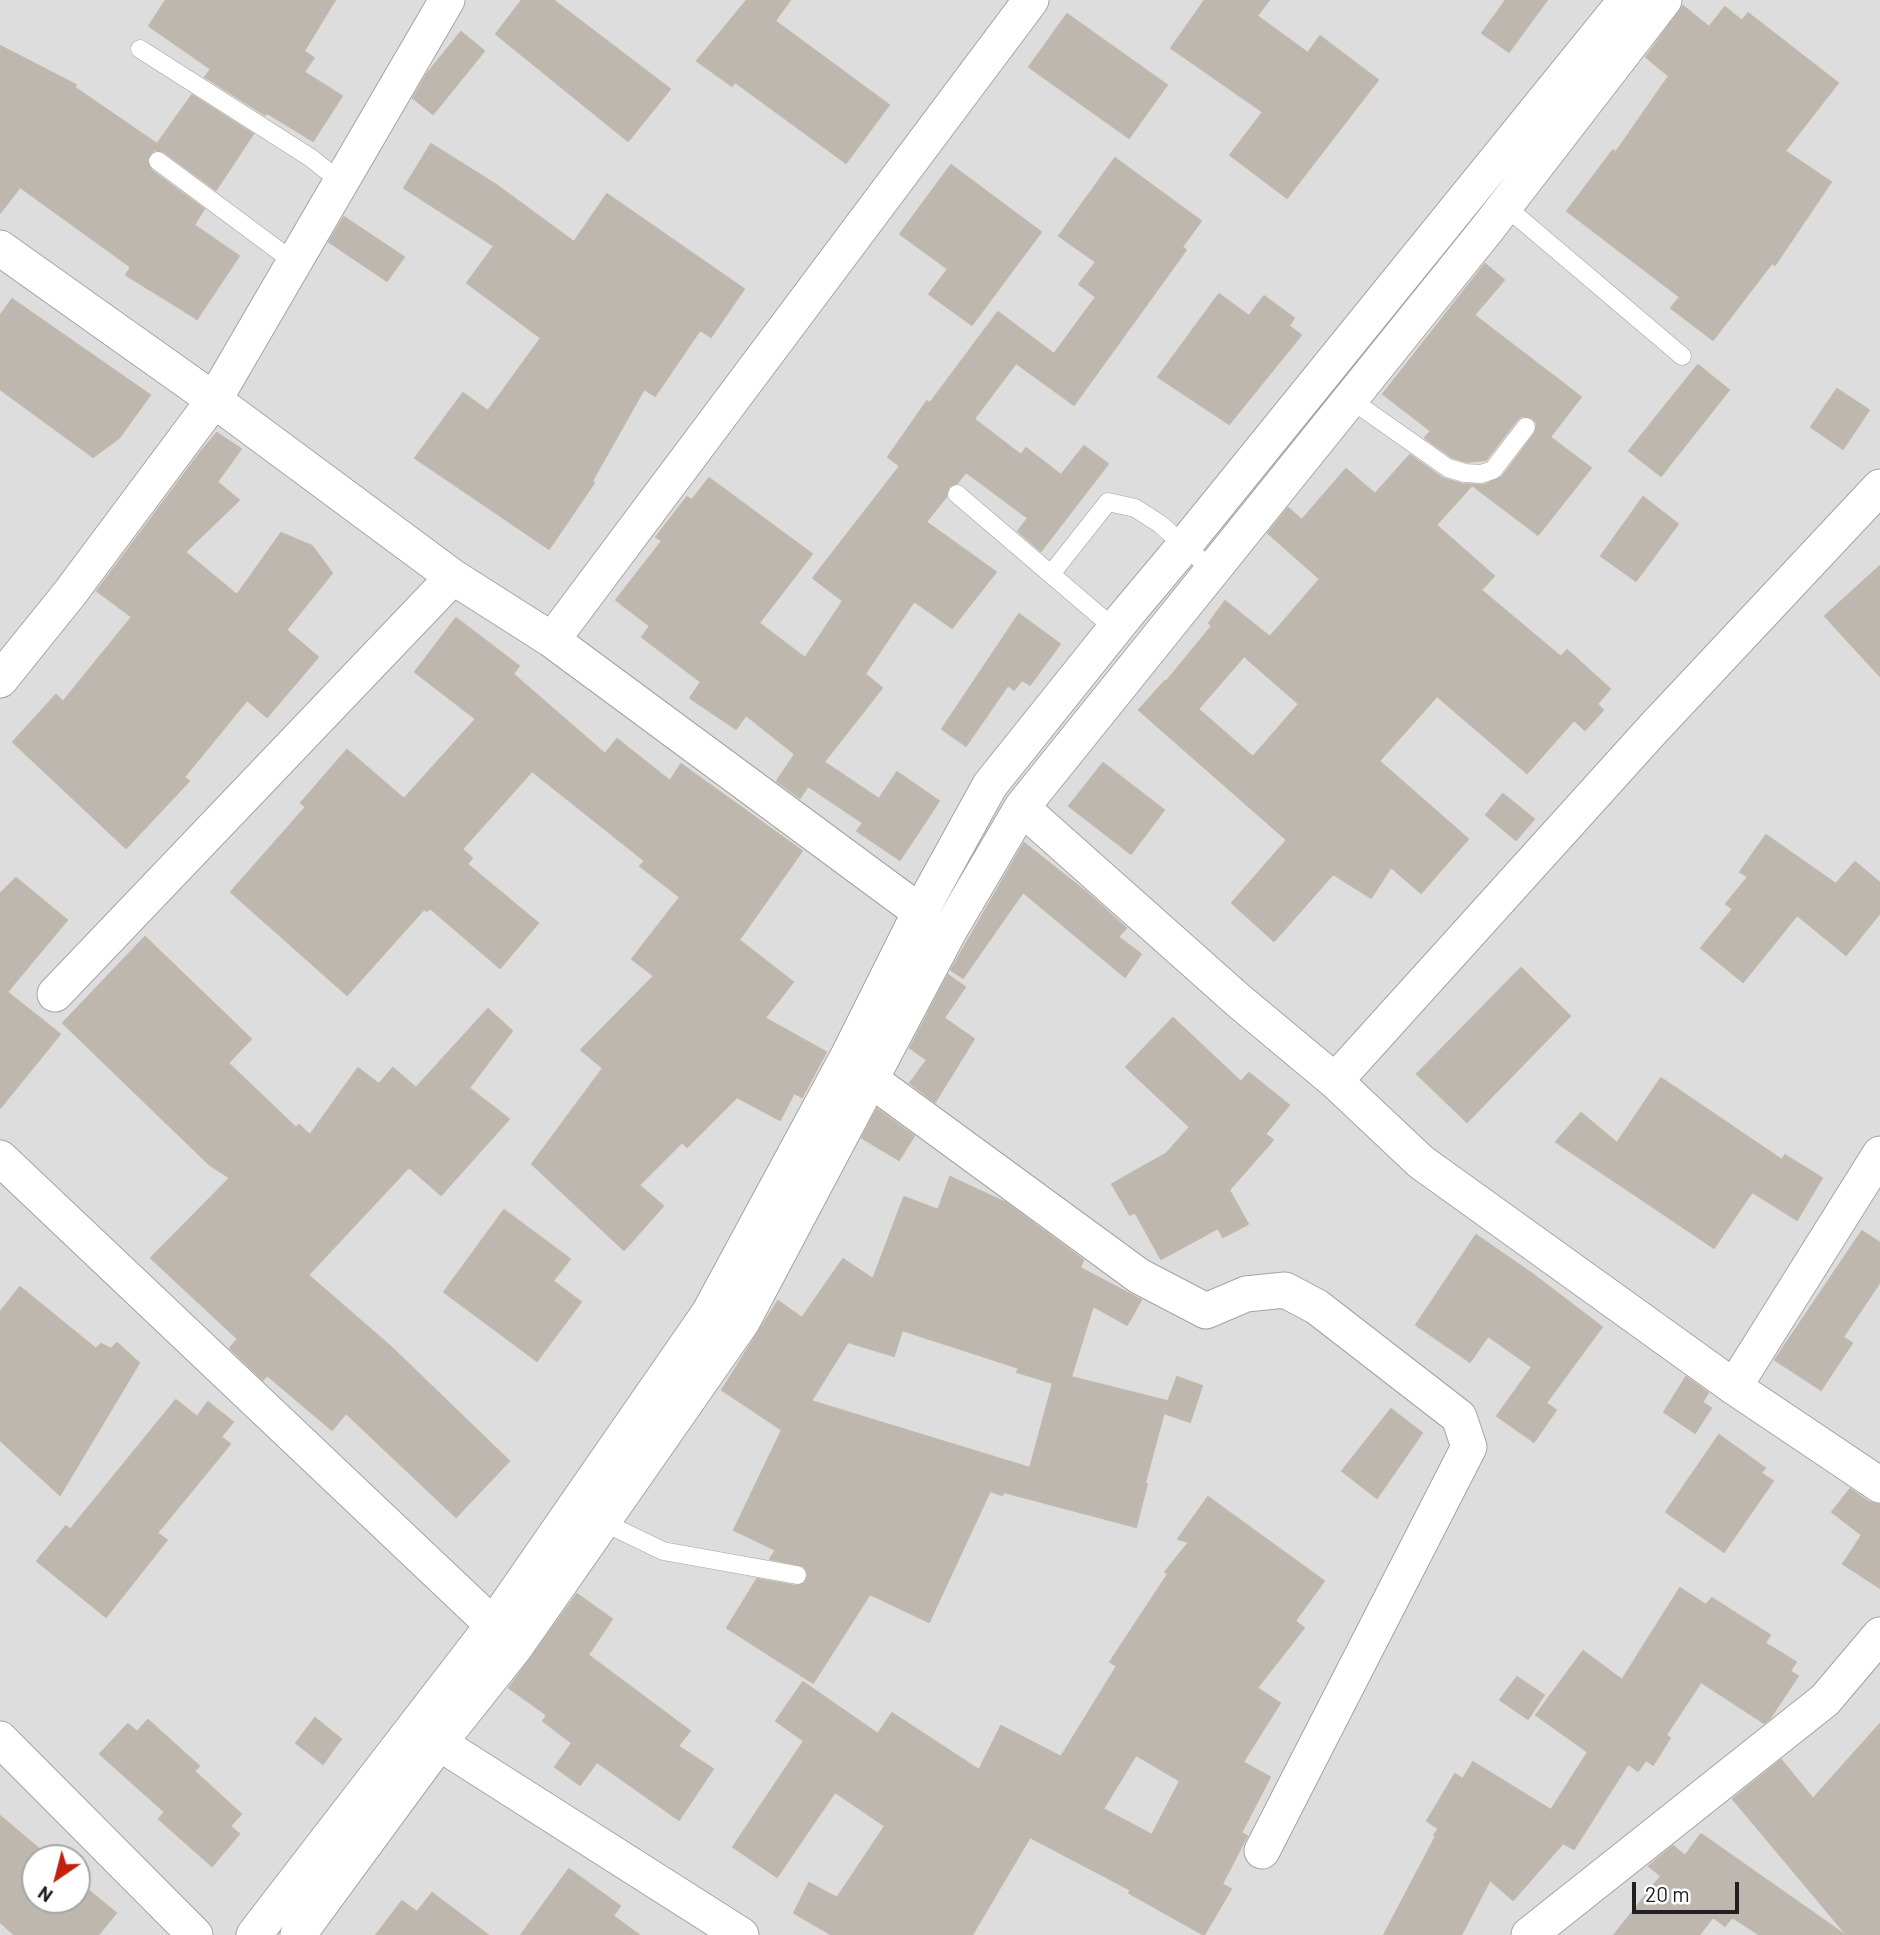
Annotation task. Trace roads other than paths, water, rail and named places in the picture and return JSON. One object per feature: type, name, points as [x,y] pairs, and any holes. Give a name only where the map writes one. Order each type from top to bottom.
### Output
[{"type":"street","points":[[0,680],[70,593],[214,400],[447,0]]},
{"type":"street","points":[[552,640],[1031,0]]},
{"type":"street","points":[[254,1935],[493,1625],[709,1313],[848,1056],[920,912],[990,785],[1626,0]]},
{"type":"street","points":[[298,1935],[439,1743],[516,1646],[742,1322],[948,933],[1022,808],[1505,206],[1664,0]]},
{"type":"street","points":[[0,248],[214,400],[453,578],[552,640],[920,912]]},
{"type":"street","points":[[1335,1081],[1653,729],[1880,487]]},
{"type":"street","points":[[55,994],[453,578]]},
{"type":"street","points":[[1022,808],[1239,1001],[1335,1081],[1421,1162],[1734,1387],[1880,1485]]},
{"type":"street","points":[[870,1079],[1139,1276],[1206,1311],[1246,1294],[1285,1290],[1317,1307],[1459,1417],[1468,1447],[1262,1852]]},
{"type":"street","points":[[1734,1387],[1880,1154]]},
{"type":"street","points":[[0,1157],[493,1625]]},
{"type":"street","points":[[1529,1935],[1825,1700],[1880,1636]]},
{"type":"street","points":[[0,1739],[195,1935]]},
{"type":"street","points":[[439,1743],[741,1935]]},
{"type":"lane","points":[[140,48],[311,159],[341,182]]},
{"type":"lane","points":[[158,162],[295,262]]},
{"type":"lane","points":[[1505,206],[1682,356]]},
{"type":"lane","points":[[1350,399],[1448,468],[1465,473],[1481,474],[1493,470],[1526,427]]},
{"type":"lane","points":[[957,494],[1115,629]]},
{"type":"lane","points":[[1051,574],[1108,502],[1135,508],[1160,524],[1212,570]]},
{"type":"lane","points":[[603,1522],[663,1550],[797,1576]]}]
